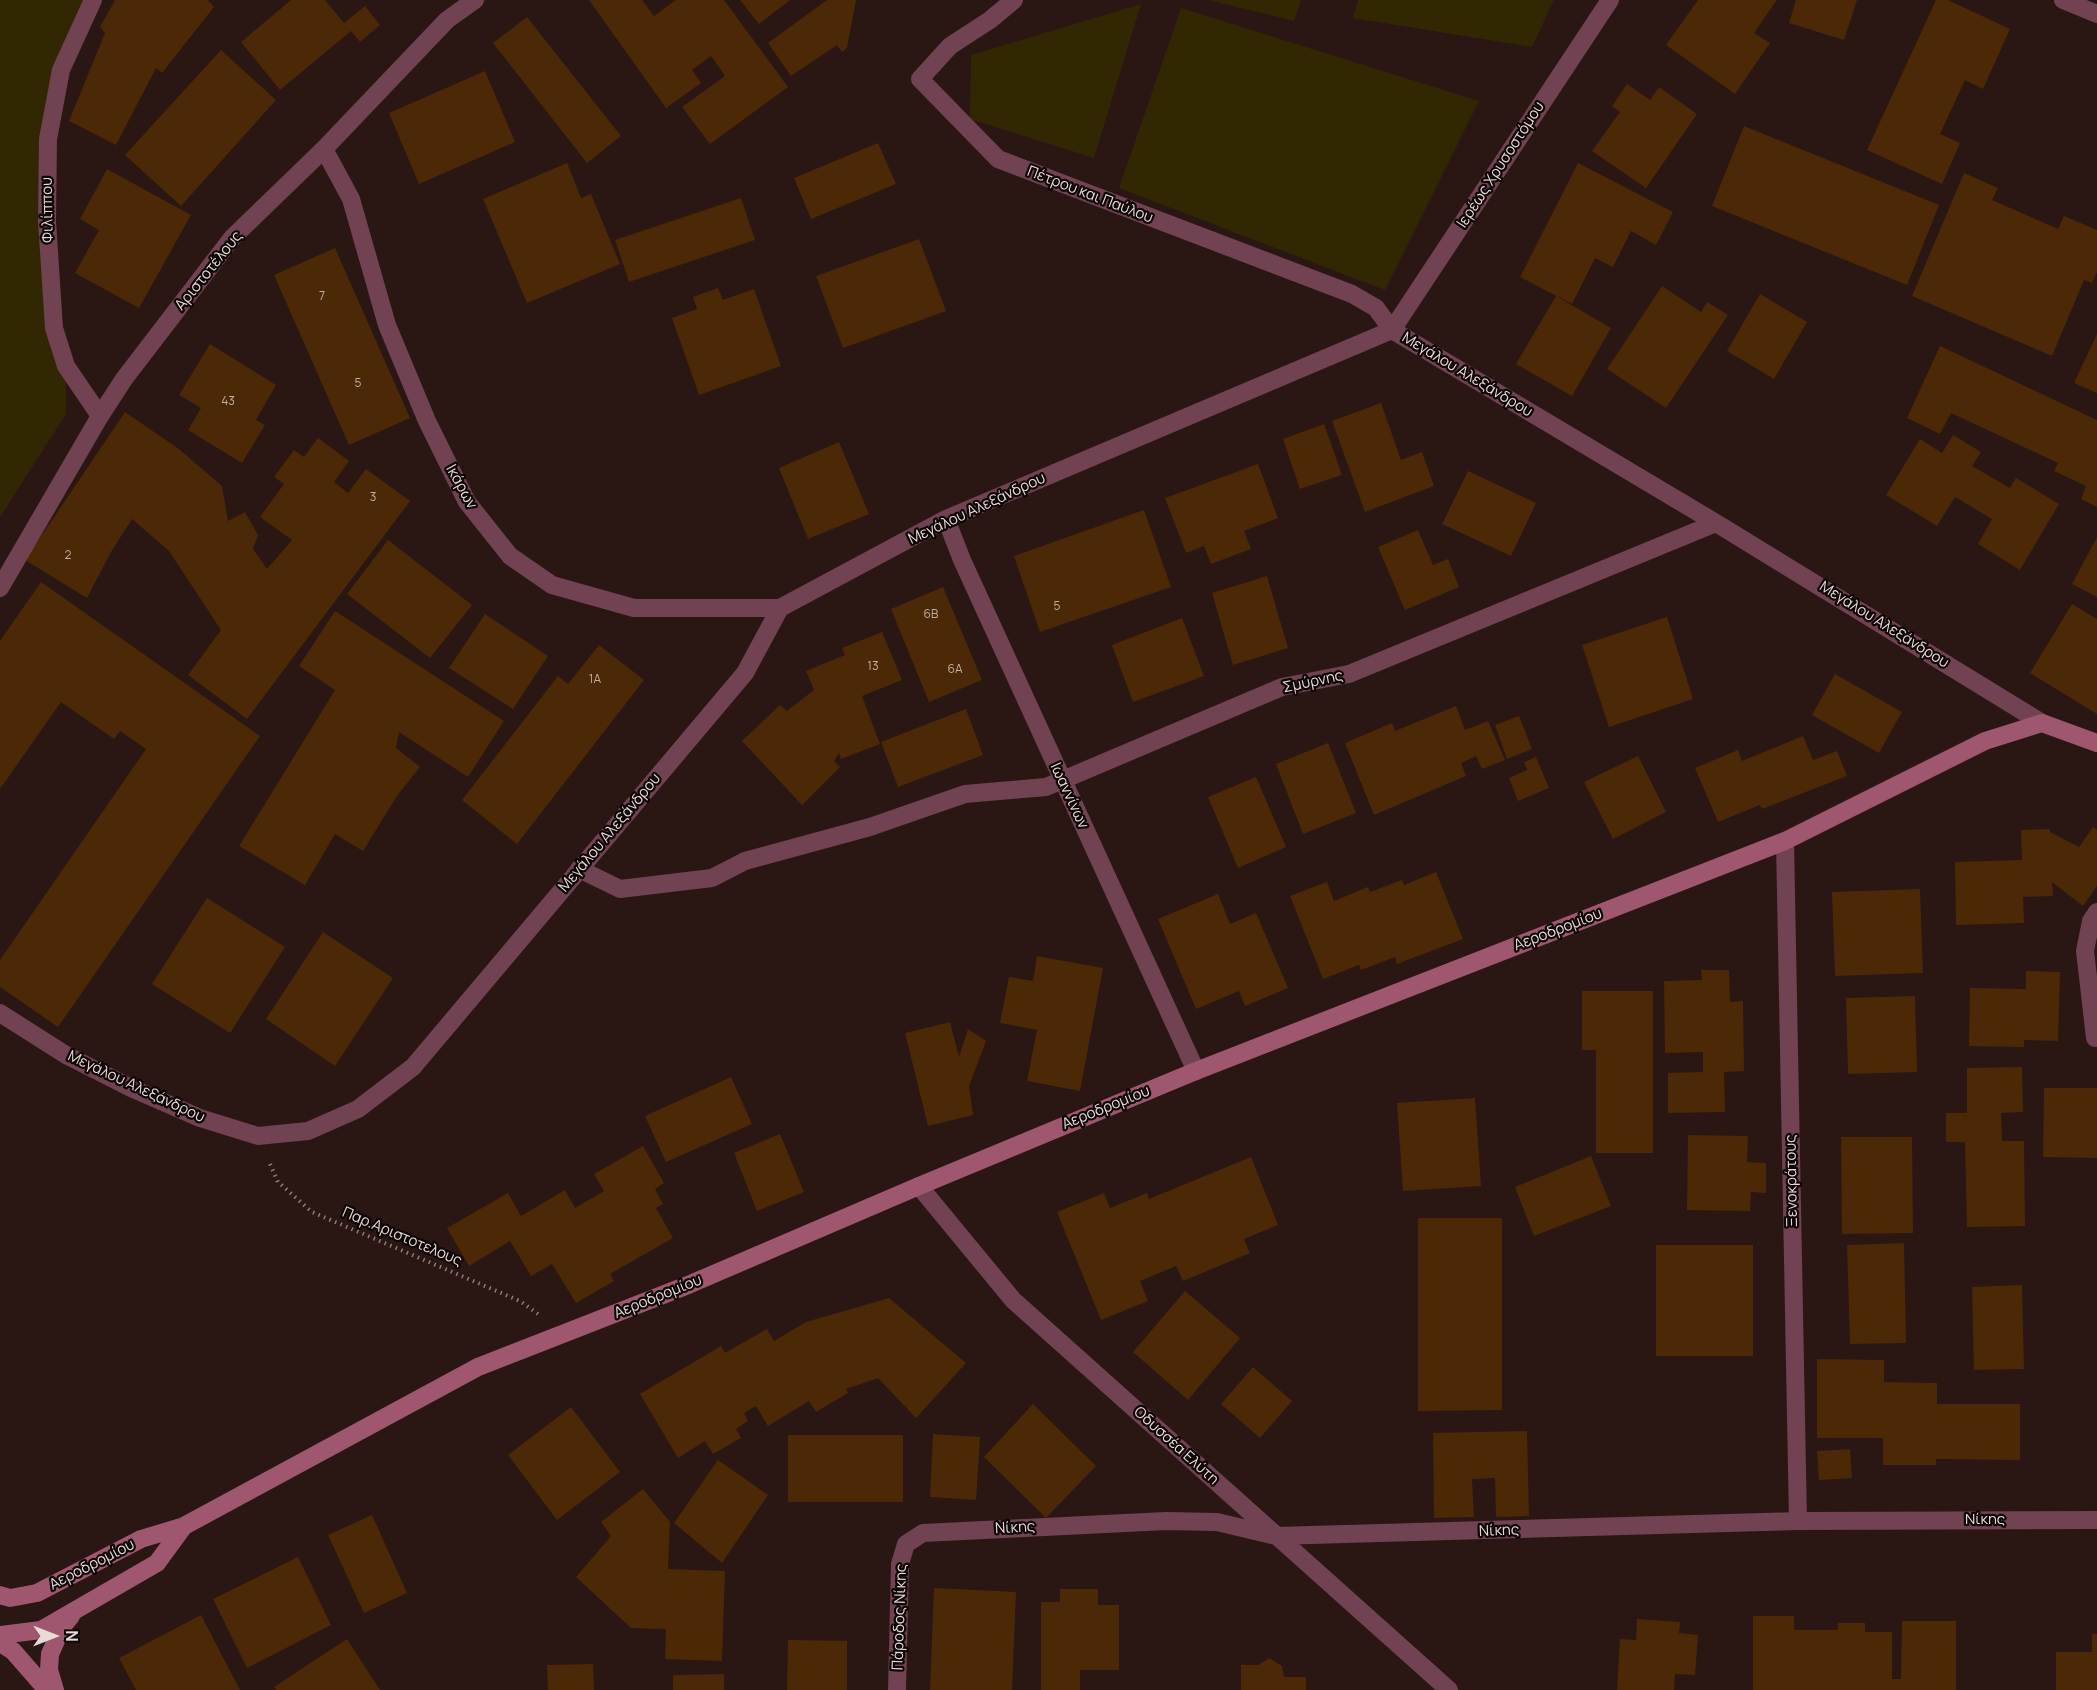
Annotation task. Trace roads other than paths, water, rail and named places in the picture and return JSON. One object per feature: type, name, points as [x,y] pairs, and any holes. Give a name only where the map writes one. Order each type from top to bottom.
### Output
[{"type":"street","name":"Φιλίππου","points":[[93,0],[61,70],[48,139],[47,221],[54,328],[66,366],[100,416]]},
{"type":"street","name":"Αριστοτέλους","points":[[0,588],[124,379],[232,238],[324,149],[380,87],[447,20],[475,0]]},
{"type":"street","name":"Πέτρου και Παύλου","points":[[1014,0],[990,20],[950,46],[920,79],[998,159],[1352,294],[1376,308],[1392,330]]},
{"type":"street","name":"Ιερέως Χρυσοστόμου","points":[[1392,330],[1610,0]]},
{"type":"street","points":[[2063,0],[2097,14]]},
{"type":"street","name":"Ικάρων","points":[[324,149],[351,199],[387,326],[427,422],[467,502],[510,556],[552,585],[634,608],[780,608]]},
{"type":"street","name":"Μεγάλου Αλεξάνδρου","points":[[0,1013],[66,1055],[131,1088],[200,1118],[258,1136],[308,1131],[358,1109],[413,1067],[745,673],[780,608],[946,519],[1392,330],[1716,523],[2042,723],[2097,743]]},
{"type":"street","name":"Ιωαννίνων","points":[[946,519],[962,560],[1062,781],[1196,1071]]},
{"type":"street","name":"Σμύρνης","points":[[579,869],[620,889],[712,878],[745,861],[870,827],[965,794],[1046,787],[1282,687],[1349,674],[1716,523]]},
{"type":"street","name":"Αεροδρομίου","points":[[0,1595],[10,1598],[37,1593],[141,1539],[184,1526],[477,1367],[688,1286],[919,1186],[1196,1071],[1785,841],[1985,741],[2042,723]]},
{"type":"street","name":"Ξενοκράτους","points":[[1785,841],[1798,1521]]},
{"type":"street","points":[[2096,1038],[2085,951],[2091,921],[2097,912]]},
{"type":"street","name":"Οδυσσέα Ελύτη","points":[[919,1186],[1013,1300],[1449,1690]]},
{"type":"street","name":"Νίκης","points":[[906,1544],[923,1533],[1166,1521],[1217,1522],[1276,1536],[1798,1521],[2097,1520]]},
{"type":"street","name":"Αεροδρομίου","points":[[0,1635],[41,1630],[77,1607],[157,1563],[184,1526]]},
{"type":"street","name":"Πάροδος Νίκης","points":[[897,1690],[900,1564],[906,1544]]},
{"type":"street","points":[[55,1690],[49,1670],[50,1654],[62,1627],[77,1607]]},
{"type":"street","points":[[0,1643],[12,1652],[47,1690]]}]
